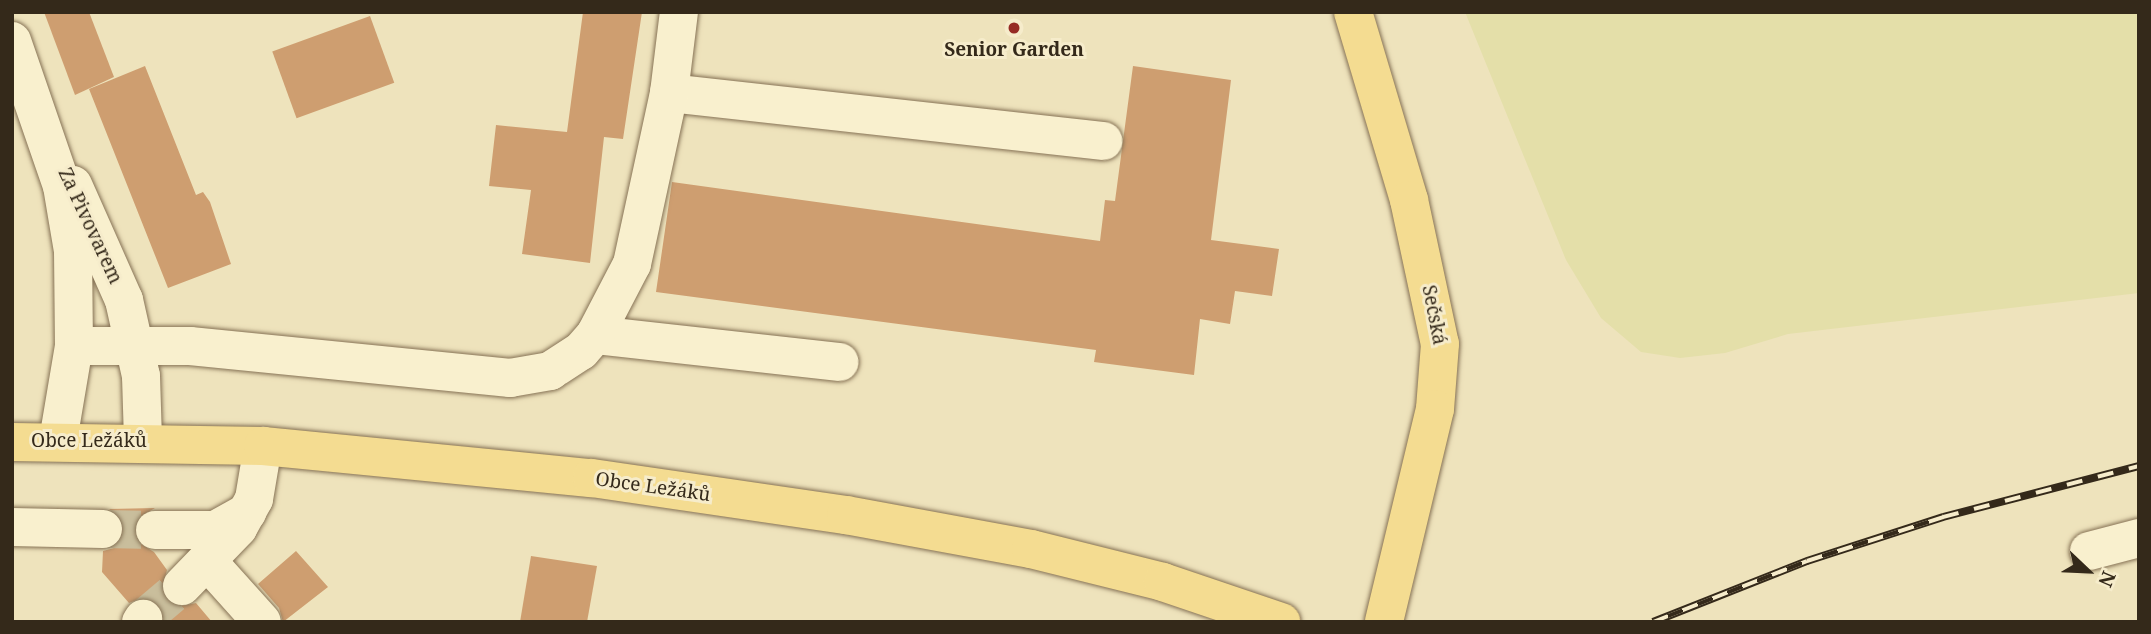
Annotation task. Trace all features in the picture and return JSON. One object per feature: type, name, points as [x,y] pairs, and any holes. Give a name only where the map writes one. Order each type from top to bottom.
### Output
[{"type":"main road","name":"Sečská","points":[[1353,12],[1409,200],[1440,344],[1429,435],[1384,622]]},
{"type":"main road","name":"Obce Ležáků","points":[[12,442],[143,441],[263,446],[567,475],[941,530],[1113,568],[1281,622]]},
{"type":"street","points":[[74,346],[136,345],[510,379],[550,371],[581,351],[595,335],[632,264],[669,93],[679,12]]},
{"type":"street","name":"Za Pivovarem","points":[[12,41],[47,136],[101,239],[136,345],[143,441]]},
{"type":"street","points":[[669,93],[1102,141]]},
{"type":"street","name":"Za Pivovarem","points":[[47,136],[73,251],[74,346],[58,441]]},
{"type":"street","points":[[595,335],[840,362]]},
{"type":"street","points":[[262,622],[195,575],[247,512],[258,481],[263,446]]},
{"type":"street","points":[[155,530],[215,530],[247,512]]},
{"type":"street","points":[[12,527],[103,529]]},
{"type":"street","points":[[2089,551],[2139,538]]},
{"type":"shaded area","points":[[1465,12],[2139,12],[2139,293],[1788,334],[1725,353],[1680,358],[1641,352],[1601,318],[1566,260]]},
{"type":"building","points":[[44,12],[89,12],[114,77],[75,95]]},
{"type":"building","points":[[583,12],[642,12],[623,139],[604,137],[590,263],[522,254],[531,190],[489,186],[496,125],[567,132]]},
{"type":"building","points":[[370,16],[394,83],[297,118],[272,52]]},
{"type":"building","points":[[145,66],[196,195],[203,192],[210,202],[231,264],[168,288],[89,89]]},
{"type":"building","points":[[1133,66],[1231,80],[1211,240],[1279,249],[1272,296],[1235,291],[1230,324],[1200,319],[1194,375],[1094,362],[1096,350],[656,292],[672,182],[1100,241],[1105,200],[1115,201]]},
{"type":"building","points":[[155,508],[136,519],[133,531],[136,541],[154,552],[167,570],[161,593],[176,607],[196,603],[212,622],[164,622],[156,601],[144,597],[129,603],[102,572],[103,551],[114,548],[125,530],[122,518],[109,509]]},
{"type":"building","points":[[296,551],[328,587],[283,622],[279,608],[258,584]]},
{"type":"building","points":[[531,556],[597,566],[587,622],[520,622]]},
{"type":"tunnel","points":[[103,529],[155,530]]},
{"type":"tunnel","points":[[143,619],[182,586]]},
{"type":"railway","points":[[1653,622],[1807,561],[1943,517],[2139,466]]},
{"type":"place","name":"Senior Garden","points":[[1014,28]]}]
